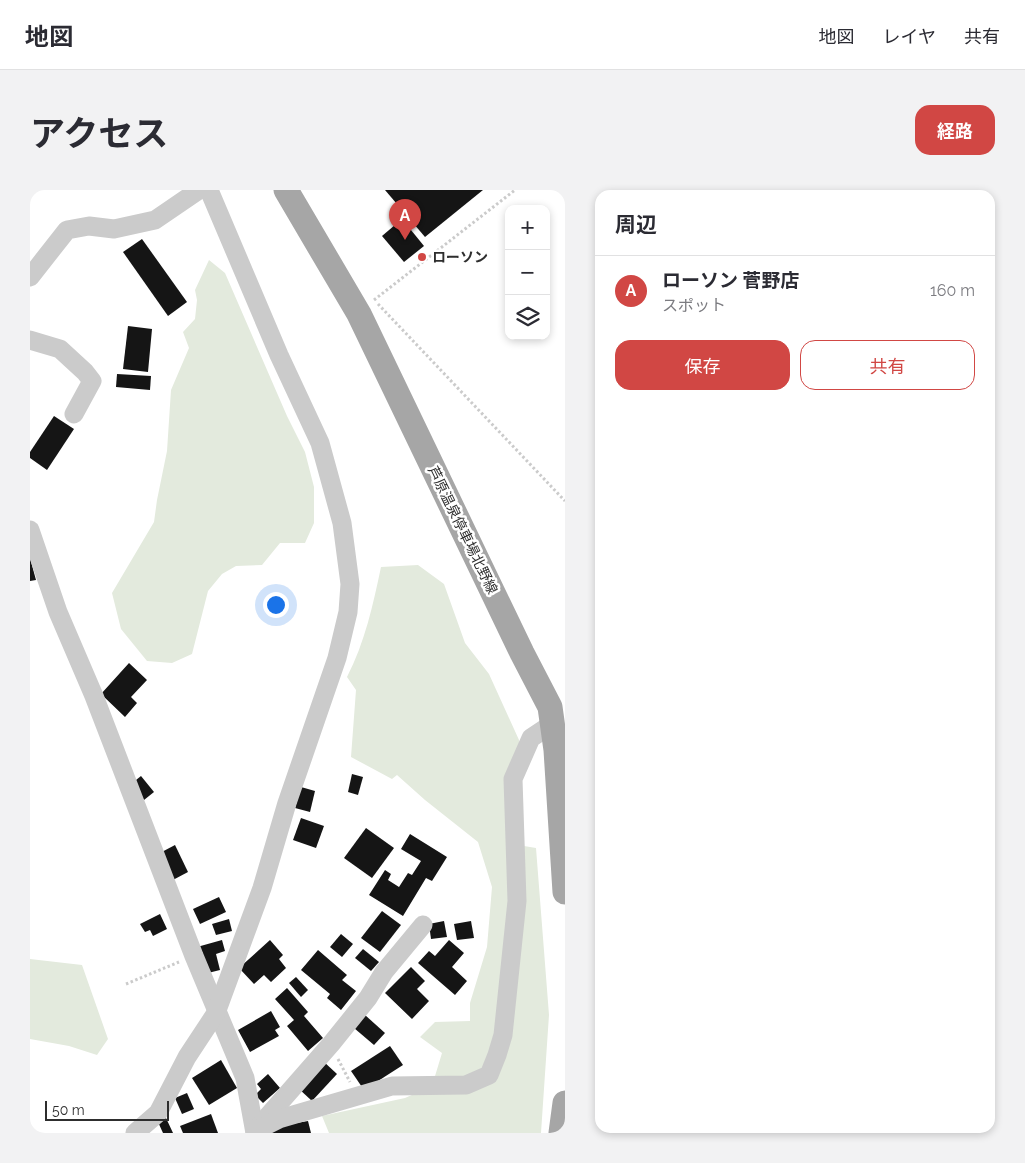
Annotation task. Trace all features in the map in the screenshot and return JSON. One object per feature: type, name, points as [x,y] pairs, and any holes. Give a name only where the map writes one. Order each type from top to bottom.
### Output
[{"type":"main road","name":"芦原温泉停車場北野線","points":[[286,190],[367,307],[522,653],[550,706],[556,750],[565,892]]},
{"type":"main road","points":[[561,1133],[565,1103]]},
{"type":"street","points":[[30,277],[67,230],[89,226],[114,229],[155,220],[199,190]]},
{"type":"street","points":[[135,1133],[158,1113],[187,1057],[216,1013],[262,888],[287,803],[337,658],[348,612],[350,584],[342,523],[320,443],[279,355],[209,190]]},
{"type":"street","points":[[30,340],[60,349],[92,381],[74,414]]},
{"type":"street","points":[[30,530],[58,612],[94,696],[216,1013],[245,1078],[254,1132]]},
{"type":"street","points":[[254,1132],[279,1119],[392,1086],[466,1085],[488,1075],[503,1035],[517,901],[513,779],[530,738],[552,724]]},
{"type":"street","points":[[254,1132],[331,1044],[368,998],[384,972],[423,925]]},
{"type":"path","points":[[515,190],[367,307],[565,501]]},
{"type":"path","points":[[126,984],[194,956]]},
{"type":"path","points":[[331,1044],[358,1096]]},
{"type":"shaded area","points":[[209,260],[225,273],[287,416],[305,452],[314,487],[314,523],[305,543],[280,543],[262,565],[236,566],[222,574],[208,591],[192,654],[172,663],[147,661],[121,629],[112,593],[154,522],[167,451],[171,390],[189,348],[183,332],[195,319],[197,300],[195,290]]},
{"type":"shaded area","points":[[418,565],[444,584],[465,643],[489,674],[519,740],[518,845],[536,848],[549,1015],[541,1133],[329,1133],[322,1116],[405,1098],[432,1086],[442,1053],[420,1037],[435,1022],[470,1021],[470,1003],[487,947],[492,887],[478,842],[397,775],[392,779],[351,757],[356,690],[347,677],[364,637],[381,567]]},
{"type":"shaded area","points":[[30,959],[82,965],[108,1039],[97,1055],[69,1046],[30,1039]]},
{"type":"building","points":[[385,190],[483,190],[425,237]]},
{"type":"building","points":[[402,219],[424,246],[404,262],[382,236]]},
{"type":"building","points":[[142,239],[187,302],[168,316],[123,252]]},
{"type":"building","points":[[128,326],[152,329],[148,372],[123,369]]},
{"type":"building","points":[[117,374],[151,376],[150,390],[116,387]]},
{"type":"building","points":[[54,416],[74,429],[47,470],[30,458],[30,452]]},
{"type":"building","points":[[30,558],[36,580],[30,581]]},
{"type":"building","points":[[129,663],[147,680],[131,697],[137,703],[125,717],[101,694]]},
{"type":"building","points":[[352,774],[363,777],[358,795],[348,792]]},
{"type":"building","points":[[141,776],[154,792],[144,800],[131,784]]},
{"type":"building","points":[[301,787],[315,791],[310,812],[295,808]]},
{"type":"building","points":[[301,818],[324,826],[316,848],[293,840]]},
{"type":"building","points":[[366,828],[394,848],[372,878],[344,858]]},
{"type":"building","points":[[410,834],[447,857],[432,881],[426,878],[403,916],[369,895],[385,870],[391,874],[388,880],[399,887],[408,873],[412,875],[421,861],[401,849]]},
{"type":"building","points":[[175,845],[188,872],[171,881],[158,854]]},
{"type":"building","points":[[219,897],[226,912],[200,924],[193,909]]},
{"type":"building","points":[[382,911],[401,925],[380,952],[361,938]]},
{"type":"building","points":[[160,914],[167,929],[153,936],[150,930],[145,932],[140,924]]},
{"type":"building","points":[[229,919],[232,931],[216,935],[212,924]]},
{"type":"building","points":[[444,921],[447,937],[431,939],[429,924]]},
{"type":"building","points":[[471,921],[474,938],[457,940],[454,924]]},
{"type":"building","points":[[341,934],[353,944],[342,957],[330,947]]},
{"type":"building","points":[[222,940],[225,951],[216,954],[220,970],[204,974],[197,947]]},
{"type":"building","points":[[270,940],[283,955],[279,959],[286,968],[271,982],[264,975],[254,984],[239,968]]},
{"type":"building","points":[[449,940],[464,953],[452,967],[467,981],[455,995],[418,963],[429,951],[435,956]]},
{"type":"building","points":[[363,949],[379,962],[371,971],[355,958]]},
{"type":"building","points":[[318,950],[347,975],[342,980],[356,991],[341,1010],[327,998],[330,994],[301,970]]},
{"type":"building","points":[[411,967],[425,981],[417,989],[429,1001],[412,1019],[385,993]]},
{"type":"building","points":[[296,977],[308,990],[301,997],[289,983]]},
{"type":"building","points":[[287,988],[308,1012],[304,1016],[323,1038],[308,1051],[287,1026],[294,1020],[275,999]]},
{"type":"building","points":[[271,1011],[280,1027],[275,1030],[279,1036],[250,1052],[238,1030]]},
{"type":"building","points":[[365,1015],[385,1033],[374,1045],[354,1028]]},
{"type":"building","points":[[390,1046],[403,1065],[364,1090],[351,1071]]},
{"type":"building","points":[[221,1060],[237,1088],[209,1105],[192,1078]]},
{"type":"building","points":[[323,1061],[337,1074],[312,1101],[298,1088]]},
{"type":"building","points":[[268,1074],[280,1088],[263,1103],[255,1095],[261,1089],[257,1084]]},
{"type":"building","points":[[187,1093],[194,1109],[182,1114],[175,1098]]},
{"type":"building","points":[[211,1114],[218,1133],[183,1133],[180,1126]]},
{"type":"building","points":[[166,1118],[173,1133],[163,1133],[158,1122]]},
{"type":"building","points":[[308,1121],[311,1133],[272,1133],[269,1123],[291,1124]]},
{"type":"place","name":"ローソン 菅野店","points":[[405,240]]},
{"type":"place","name":"ローソン","points":[[422,257]]}]
